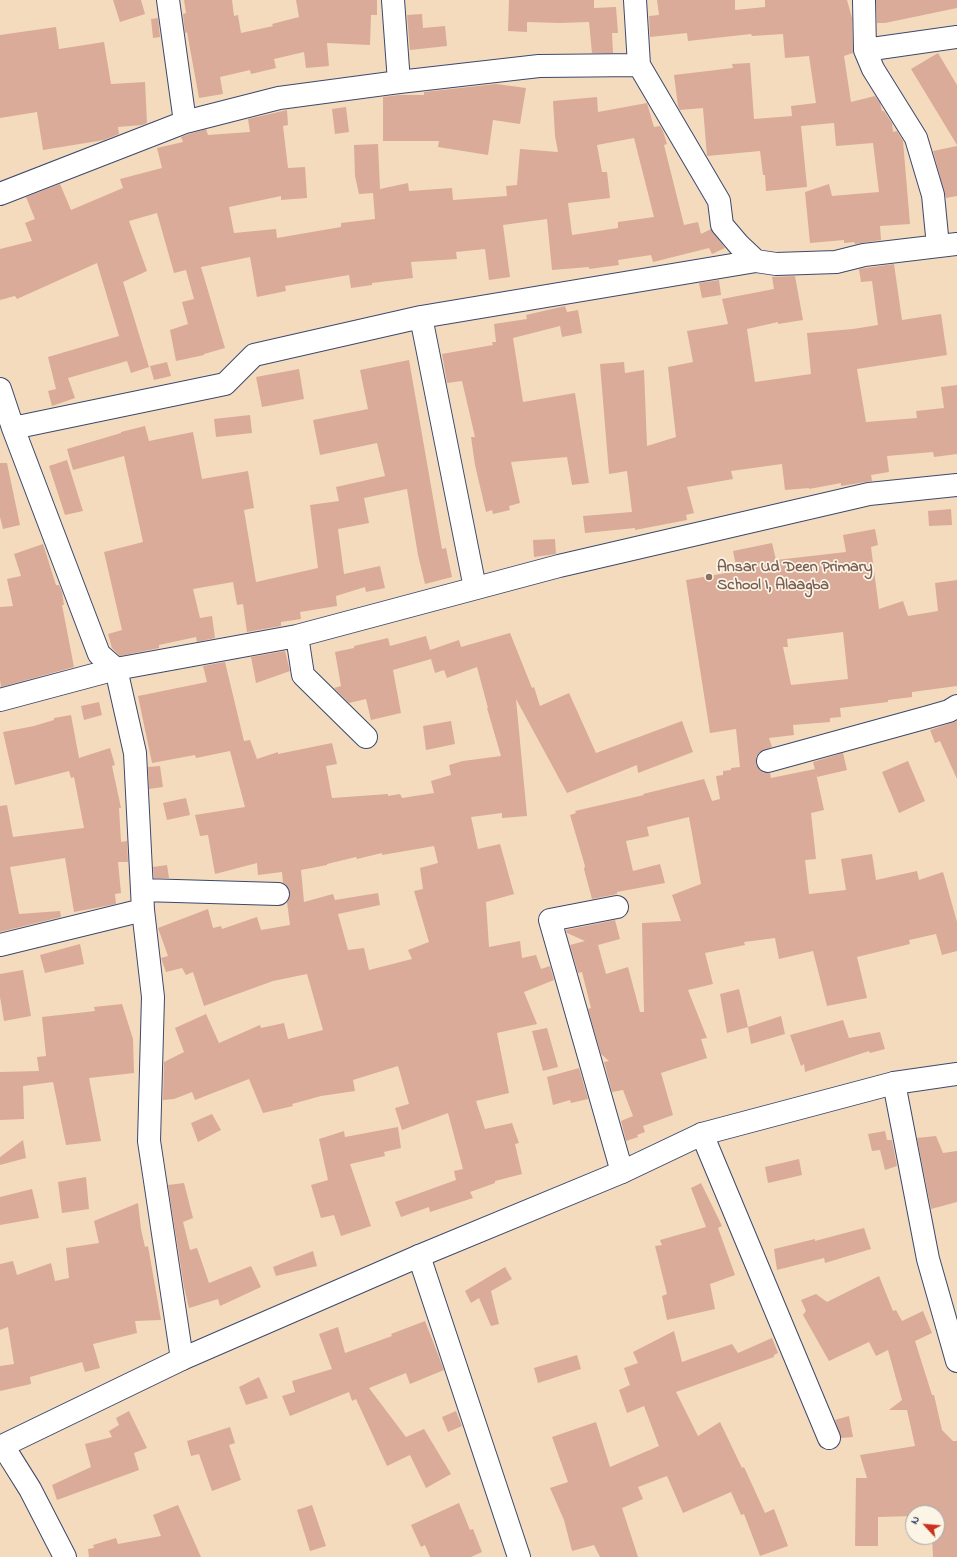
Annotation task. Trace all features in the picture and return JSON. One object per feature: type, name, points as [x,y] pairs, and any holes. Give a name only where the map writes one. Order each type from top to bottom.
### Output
[{"type":"street","points":[[168,0],[185,122]]},
{"type":"street","points":[[393,0],[399,82]]},
{"type":"street","points":[[635,0],[638,65],[719,201],[722,225],[739,245],[756,261]]},
{"type":"street","points":[[13,428],[225,384],[254,355],[421,317],[756,261],[776,264],[836,262],[864,255],[947,245],[916,138],[873,69],[865,50],[864,0]]},
{"type":"street","points":[[865,50],[957,37]]},
{"type":"street","points":[[0,194],[185,122],[279,98],[399,82],[539,66],[638,65]]},
{"type":"street","points":[[421,317],[475,588]]},
{"type":"street","points":[[0,389],[13,428],[99,654],[116,669],[135,753],[143,900],[153,997],[149,1141],[182,1359]]},
{"type":"street","points":[[0,700],[116,669],[296,636],[560,566],[869,494],[957,485]]},
{"type":"street","points":[[296,636],[303,675],[366,738]]},
{"type":"street","points":[[768,761],[928,717],[948,711],[957,706]]},
{"type":"street","points":[[0,945],[143,900],[278,894]]},
{"type":"street","points":[[617,907],[550,920],[622,1172]]},
{"type":"street","points":[[65,1557],[30,1489],[1,1447],[182,1359],[419,1256],[622,1172],[702,1134],[894,1083],[957,1074]]},
{"type":"street","points":[[894,1083],[928,1259],[957,1361]]},
{"type":"street","points":[[702,1134],[829,1438]]},
{"type":"street","points":[[419,1256],[519,1557]]},
{"type":"building","points":[[113,0],[141,0],[145,14],[120,22]]},
{"type":"building","points":[[184,0],[232,0],[234,16],[238,15],[241,33],[273,26],[272,24],[299,17],[296,0],[377,0],[377,15],[371,15],[370,45],[327,43],[329,66],[306,68],[304,52],[274,59],[276,68],[251,74],[250,70],[220,77],[223,94],[199,98],[187,32],[185,33],[183,14],[186,13]]},
{"type":"building","points":[[509,0],[594,0],[594,8],[616,7],[618,33],[612,33],[613,53],[592,53],[589,22],[527,22],[527,32],[508,31]]},
{"type":"building","points":[[657,0],[735,0],[735,10],[765,7],[765,0],[847,0],[852,18],[853,53],[844,56],[851,102],[875,96],[880,103],[882,111],[884,111],[892,123],[893,132],[897,131],[903,141],[910,224],[880,226],[881,240],[855,244],[854,242],[844,243],[844,240],[810,243],[805,192],[829,184],[832,196],[879,192],[873,143],[836,146],[834,123],[801,126],[807,187],[766,191],[765,175],[763,175],[760,151],[707,156],[703,108],[680,110],[678,106],[674,75],[733,68],[732,64],[750,63],[754,119],[792,116],[791,106],[816,103],[809,56],[785,58],[783,34],[752,36],[751,34],[688,41],[687,33],[650,37],[649,16],[659,15]]},
{"type":"building","points":[[876,0],[957,0],[957,8],[885,23],[877,23]]},
{"type":"building","points":[[422,14],[423,28],[445,26],[447,46],[410,50],[407,15]]},
{"type":"building","points":[[158,18],[160,37],[153,38],[151,19]]},
{"type":"building","points":[[56,27],[59,49],[104,42],[111,84],[145,82],[147,123],[142,125],[118,127],[119,134],[104,140],[43,150],[37,112],[0,118],[0,35]]},
{"type":"building","points":[[938,53],[957,85],[957,145],[911,69]]},
{"type":"building","points":[[496,84],[526,88],[520,124],[493,120],[488,155],[438,147],[439,141],[383,141],[383,97],[399,95],[424,95],[424,92]]},
{"type":"building","points":[[597,97],[598,112],[647,103],[654,127],[660,126],[667,144],[664,145],[684,225],[698,222],[701,234],[711,229],[725,248],[712,254],[709,248],[653,262],[651,255],[618,260],[619,265],[589,269],[589,267],[552,270],[547,219],[503,225],[510,277],[489,280],[485,249],[456,252],[457,259],[411,262],[413,278],[372,283],[372,285],[351,288],[349,275],[285,286],[286,291],[257,297],[250,257],[201,267],[225,348],[204,355],[176,361],[170,330],[188,324],[182,302],[194,299],[186,270],[174,273],[157,213],[129,221],[147,271],[123,282],[149,367],[131,373],[127,361],[68,378],[75,398],[52,406],[48,391],[56,389],[48,357],[119,336],[97,263],[17,299],[15,296],[0,300],[0,249],[32,241],[25,223],[35,219],[26,197],[60,184],[71,210],[123,188],[120,179],[162,168],[157,148],[183,142],[181,137],[189,134],[206,129],[208,135],[250,132],[248,119],[287,110],[288,125],[283,126],[288,168],[305,167],[307,198],[281,200],[281,196],[229,207],[234,233],[276,229],[277,238],[341,227],[341,223],[375,219],[373,193],[359,194],[355,176],[354,145],[378,144],[380,189],[408,183],[409,191],[452,188],[453,200],[507,196],[506,186],[517,185],[520,149],[558,152],[555,136],[553,101]],"holes":[[[634,138],[654,217],[618,222],[618,228],[572,235],[568,203],[610,198],[607,172],[602,172],[597,145]]]},
{"type":"building","points":[[346,107],[349,132],[335,134],[332,109]]},
{"type":"building","points":[[957,146],[957,196],[946,198],[933,151]]},
{"type":"building","points":[[894,264],[902,320],[941,314],[947,355],[857,369],[866,422],[917,418],[916,411],[944,408],[941,387],[957,385],[957,454],[934,457],[933,452],[887,456],[889,472],[871,475],[872,481],[841,486],[841,483],[809,489],[785,490],[782,464],[731,471],[733,479],[687,487],[694,513],[686,515],[687,520],[635,530],[635,528],[585,533],[583,516],[632,512],[627,471],[609,474],[600,364],[624,362],[625,373],[644,370],[647,446],[676,437],[668,367],[693,362],[687,331],[728,324],[722,299],[774,289],[772,277],[795,276],[803,320],[778,324],[778,322],[747,329],[755,382],[811,374],[807,333],[878,325],[872,281],[861,282],[859,269]]},
{"type":"building","points":[[719,280],[721,295],[702,298],[699,283]]},
{"type":"building","points":[[565,306],[567,312],[578,310],[582,333],[562,337],[560,326],[513,338],[523,402],[575,393],[589,483],[572,485],[567,457],[511,462],[520,503],[509,506],[510,510],[493,514],[492,510],[486,512],[475,465],[471,437],[475,437],[462,381],[447,383],[442,354],[493,345],[492,342],[496,342],[494,324],[527,319],[526,315]]},
{"type":"building","points":[[409,360],[442,549],[446,548],[452,577],[425,584],[418,555],[407,489],[364,498],[369,523],[338,529],[344,574],[380,566],[385,588],[366,592],[365,587],[336,596],[337,606],[300,612],[301,619],[281,622],[281,626],[247,632],[243,604],[237,605],[233,582],[193,589],[200,618],[212,616],[215,638],[197,642],[196,637],[159,645],[159,648],[120,656],[112,648],[108,634],[122,630],[104,552],[143,542],[124,456],[73,470],[67,449],[145,426],[149,441],[193,432],[202,479],[248,471],[254,508],[244,510],[256,582],[318,568],[310,505],[339,501],[336,487],[385,476],[377,443],[320,455],[313,420],[368,409],[360,370]]},
{"type":"building","points":[[167,362],[171,376],[154,380],[150,366]]},
{"type":"building","points":[[299,369],[304,399],[262,407],[256,377]]},
{"type":"building","points":[[250,415],[252,433],[216,437],[214,419]]},
{"type":"building","points":[[67,460],[83,511],[65,515],[49,466]]},
{"type":"building","points":[[0,463],[7,463],[20,525],[3,529],[0,517]]},
{"type":"building","points":[[951,509],[952,525],[929,526],[928,511]]},
{"type":"building","points":[[875,529],[878,545],[871,547],[879,609],[903,601],[908,616],[938,611],[935,583],[957,580],[957,686],[912,692],[912,697],[888,700],[888,702],[840,708],[841,717],[830,718],[830,722],[793,725],[794,735],[769,738],[772,747],[759,753],[756,757],[756,764],[764,773],[770,773],[771,778],[815,769],[824,810],[811,813],[816,859],[805,860],[809,894],[846,890],[841,859],[872,854],[876,880],[917,871],[919,880],[943,872],[957,922],[957,951],[942,955],[936,934],[909,940],[910,944],[857,957],[867,998],[827,1006],[813,951],[779,959],[775,938],[744,942],[745,945],[705,953],[713,984],[688,990],[707,1038],[701,1039],[707,1058],[661,1073],[673,1115],[643,1126],[645,1132],[637,1135],[638,1137],[626,1141],[621,1121],[633,1116],[623,1090],[612,1092],[604,1062],[609,1061],[601,1054],[588,1009],[591,1008],[582,972],[578,973],[570,945],[585,941],[567,933],[566,930],[615,920],[620,939],[598,945],[606,974],[628,967],[640,1012],[644,1012],[642,923],[681,921],[672,895],[701,884],[689,817],[647,827],[649,836],[626,841],[633,871],[660,864],[665,883],[617,892],[617,894],[592,899],[584,869],[585,866],[570,815],[576,813],[575,811],[704,779],[712,801],[720,799],[716,776],[723,775],[723,771],[731,770],[731,768],[740,767],[736,729],[710,733],[686,580],[737,571],[733,551],[772,543],[776,560],[846,552],[843,535]],"holes":[[[843,632],[848,679],[791,685],[783,647],[788,647],[787,639]]]},
{"type":"building","points":[[555,539],[556,554],[534,557],[533,540]]},
{"type":"building","points":[[43,544],[56,585],[59,585],[62,592],[64,605],[62,605],[74,667],[1,687],[0,607],[13,606],[7,579],[21,576],[14,554]]},
{"type":"building","points":[[510,633],[532,688],[534,687],[540,706],[569,693],[596,753],[682,721],[693,752],[638,773],[637,765],[567,793],[516,699],[527,816],[502,818],[502,813],[471,817],[478,849],[500,844],[514,894],[486,902],[489,947],[520,941],[522,958],[536,955],[541,969],[550,966],[554,980],[524,992],[537,1024],[497,1033],[509,1093],[476,1101],[485,1129],[512,1123],[519,1143],[515,1144],[522,1174],[495,1181],[495,1183],[470,1192],[473,1198],[430,1212],[429,1207],[401,1217],[395,1202],[456,1180],[454,1171],[463,1169],[448,1113],[402,1130],[395,1108],[409,1104],[398,1066],[353,1080],[355,1091],[321,1096],[292,1104],[293,1106],[263,1113],[249,1079],[195,1100],[192,1092],[174,1099],[163,1100],[164,1062],[184,1052],[175,1028],[206,1014],[219,1043],[260,1025],[261,1028],[284,1023],[288,1039],[323,1030],[307,974],[273,981],[204,1006],[193,972],[186,975],[182,968],[166,972],[161,958],[168,956],[158,928],[208,909],[213,928],[221,926],[222,929],[257,917],[261,930],[290,925],[287,902],[290,894],[289,888],[283,883],[282,872],[258,875],[257,863],[215,874],[208,835],[200,836],[195,815],[245,807],[230,751],[196,758],[195,755],[152,763],[138,696],[207,682],[203,666],[225,662],[244,741],[250,740],[257,759],[278,752],[278,754],[332,743],[337,764],[326,766],[332,798],[388,794],[388,796],[400,794],[402,798],[434,793],[431,781],[451,775],[449,765],[463,761],[501,756],[477,667],[447,678],[444,670],[435,673],[431,659],[393,670],[401,713],[371,720],[366,699],[349,703],[334,688],[341,686],[335,652],[388,638],[390,646],[426,636],[430,650],[459,640],[461,647]],"holes":[[[434,846],[438,863],[420,868],[423,889],[414,891],[429,942],[408,950],[412,959],[369,970],[364,948],[348,950],[338,914],[380,905],[378,893],[335,900],[333,894],[304,902],[301,870],[356,857],[357,859],[382,853],[382,855]]]},
{"type":"building","points":[[285,651],[290,671],[256,683],[251,657]]},
{"type":"building","points":[[99,702],[102,715],[84,720],[81,706]]},
{"type":"building","points":[[71,715],[79,758],[110,748],[115,765],[112,766],[121,808],[119,808],[121,842],[127,841],[128,862],[118,862],[121,893],[115,894],[116,904],[74,912],[65,858],[10,867],[19,914],[60,911],[61,917],[0,932],[0,806],[7,805],[13,837],[84,828],[74,777],[71,778],[69,771],[15,785],[3,732],[34,726],[54,720],[54,718]]},
{"type":"building","points":[[451,721],[455,744],[426,750],[423,726]]},
{"type":"building","points":[[957,721],[957,779],[940,741],[935,743],[930,730]]},
{"type":"building","points":[[843,753],[847,770],[817,777],[813,762]]},
{"type":"building","points":[[908,761],[925,801],[899,813],[882,772]]},
{"type":"building","points":[[160,766],[163,787],[149,789],[148,767]]},
{"type":"building","points":[[186,798],[190,815],[167,820],[163,803]]},
{"type":"building","points":[[167,865],[169,878],[154,878],[153,867]]},
{"type":"building","points":[[80,944],[84,964],[45,973],[40,955]]},
{"type":"building","points":[[23,970],[31,1016],[4,1021],[0,997],[0,974]]},
{"type":"building","points":[[739,989],[748,1027],[727,1033],[720,994]]},
{"type":"building","points":[[122,1004],[133,1039],[134,1073],[89,1078],[101,1141],[66,1145],[53,1082],[23,1086],[24,1119],[0,1120],[0,1072],[39,1071],[37,1057],[46,1056],[42,1017],[95,1011],[94,1007]]},
{"type":"building","points":[[781,1016],[785,1034],[751,1044],[748,1027]]},
{"type":"building","points":[[843,1020],[849,1038],[880,1032],[885,1049],[870,1053],[869,1051],[805,1072],[804,1064],[801,1066],[790,1035]]},
{"type":"building","points":[[547,1028],[558,1067],[543,1071],[532,1031]]},
{"type":"building","points":[[579,1068],[588,1099],[571,1103],[570,1100],[553,1105],[547,1077]]},
{"type":"building","points":[[212,1114],[221,1130],[198,1142],[191,1123]]},
{"type":"building","points":[[398,1127],[401,1148],[384,1152],[385,1156],[350,1164],[371,1226],[341,1236],[334,1215],[321,1218],[311,1185],[328,1180],[319,1139],[344,1131],[345,1137]]},
{"type":"building","points":[[885,1131],[887,1140],[892,1140],[897,1166],[885,1170],[880,1150],[872,1151],[868,1134]]},
{"type":"building","points":[[936,1136],[943,1153],[957,1151],[957,1202],[931,1209],[917,1138]]},
{"type":"building","points":[[23,1140],[26,1158],[0,1165],[0,1157]]},
{"type":"building","points":[[799,1159],[802,1175],[768,1183],[765,1167]]},
{"type":"building","points":[[86,1177],[89,1209],[62,1213],[58,1182]]},
{"type":"building","points":[[184,1183],[193,1218],[183,1222],[190,1250],[197,1248],[209,1283],[251,1266],[261,1287],[220,1306],[218,1299],[189,1308],[184,1287],[168,1185]]},
{"type":"building","points":[[701,1183],[722,1226],[718,1228],[735,1275],[710,1284],[715,1309],[667,1320],[662,1296],[667,1294],[655,1246],[662,1245],[660,1240],[706,1227],[691,1188]]},
{"type":"building","points":[[32,1189],[39,1218],[0,1225],[0,1197]]},
{"type":"building","points":[[138,1203],[141,1229],[145,1247],[148,1246],[161,1320],[135,1321],[137,1333],[93,1344],[100,1368],[85,1372],[82,1362],[30,1377],[31,1384],[0,1391],[0,1366],[14,1364],[8,1327],[0,1330],[0,1264],[13,1261],[17,1275],[51,1263],[55,1281],[69,1278],[66,1248],[99,1243],[94,1221]]},
{"type":"building","points":[[864,1228],[871,1249],[825,1263],[824,1258],[777,1270],[774,1249],[815,1239],[815,1241]]},
{"type":"building","points":[[313,1251],[317,1266],[276,1276],[273,1267]]},
{"type":"building","points":[[505,1267],[512,1279],[491,1291],[499,1324],[491,1326],[479,1298],[471,1303],[465,1291]]},
{"type":"building","points":[[879,1276],[893,1311],[896,1310],[902,1321],[923,1311],[932,1333],[915,1341],[932,1395],[934,1395],[942,1430],[953,1441],[957,1441],[957,1557],[933,1557],[932,1545],[945,1545],[945,1505],[905,1505],[905,1516],[878,1517],[878,1546],[855,1546],[856,1478],[867,1478],[860,1455],[915,1446],[907,1410],[889,1410],[902,1400],[888,1350],[876,1356],[869,1342],[829,1361],[803,1315],[806,1311],[801,1300],[816,1294],[827,1302]]},
{"type":"building","points":[[425,1321],[444,1370],[410,1384],[406,1373],[369,1388],[406,1437],[424,1429],[451,1474],[426,1488],[410,1455],[387,1466],[356,1399],[352,1401],[349,1392],[290,1416],[282,1396],[295,1392],[292,1381],[332,1369],[319,1334],[338,1327],[345,1353],[392,1336],[391,1334]]},
{"type":"building","points":[[674,1331],[682,1362],[732,1344],[738,1353],[772,1338],[778,1353],[774,1355],[774,1357],[676,1392],[698,1436],[720,1422],[742,1468],[744,1467],[765,1513],[774,1509],[788,1546],[760,1556],[744,1514],[741,1515],[731,1492],[683,1513],[667,1476],[638,1487],[643,1499],[622,1508],[638,1557],[600,1557],[594,1545],[572,1551],[564,1520],[550,1488],[568,1482],[552,1437],[596,1422],[610,1467],[659,1446],[644,1406],[627,1413],[619,1390],[630,1385],[624,1368],[638,1363],[633,1352]]},
{"type":"building","points":[[577,1355],[581,1369],[538,1383],[534,1368]]},
{"type":"building","points":[[259,1377],[268,1398],[246,1405],[239,1387]]},
{"type":"building","points":[[129,1411],[147,1448],[134,1453],[139,1470],[57,1500],[52,1485],[91,1467],[85,1444],[112,1437],[109,1431],[119,1425],[116,1418]]},
{"type":"building","points":[[456,1411],[462,1426],[448,1432],[442,1417]]},
{"type":"building","points":[[849,1416],[853,1437],[841,1438],[835,1420]]},
{"type":"building","points":[[230,1427],[235,1443],[229,1445],[241,1480],[212,1491],[199,1454],[191,1456],[187,1441]]},
{"type":"building","points":[[459,1503],[470,1530],[473,1529],[482,1552],[471,1557],[430,1557],[425,1545],[421,1547],[411,1525]]},
{"type":"building","points":[[178,1505],[201,1557],[89,1557],[88,1549],[94,1548],[93,1545],[116,1538],[118,1544],[161,1536],[153,1515]]},
{"type":"building","points":[[312,1505],[326,1546],[310,1551],[297,1510]]},
{"type":"place","name":"Ansar Ud Deen Primary School I, Alaagba","points":[[709,577]]}]
